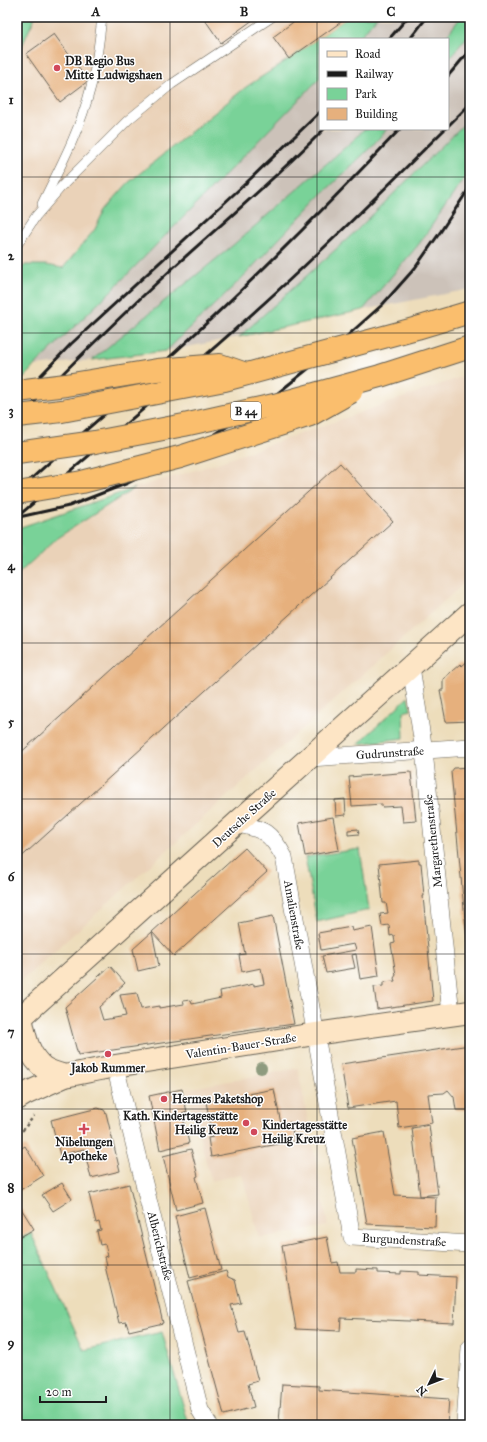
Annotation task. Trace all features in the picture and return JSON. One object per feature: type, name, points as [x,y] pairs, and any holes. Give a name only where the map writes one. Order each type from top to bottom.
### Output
[{"type":"highway","points":[[17,416],[70,409],[225,380],[417,328],[470,312]]},
{"type":"highway","name":"B 44","points":[[17,453],[95,442],[184,425],[274,404],[380,376],[470,347]]},
{"type":"highway","points":[[17,391],[66,385],[157,370],[220,365],[246,374]]},
{"type":"highway","points":[[17,493],[82,482],[180,457],[263,431],[310,415],[380,376]]},
{"type":"main road","name":"Deutsche Straße","points":[[18,1017],[237,824],[470,613]]},
{"type":"main road","name":"Valentin-Bauer-Straße","points":[[17,1099],[65,1076],[116,1066],[315,1034],[461,1013]]},
{"type":"main road","points":[[18,1017],[28,1047],[36,1059],[45,1068],[65,1076]]},
{"type":"street","name":"Margarethenstraße","points":[[411,667],[461,1013]]},
{"type":"street","name":"Gudrunstraße","points":[[310,758],[470,747]]},
{"type":"street","name":"Amalienstraße","points":[[237,824],[253,826],[265,832],[276,843],[284,857],[315,1034]]},
{"type":"street","name":"Burgundenstraße","points":[[315,1034],[352,1237],[470,1244]]},
{"type":"street","name":"Alberichstraße","points":[[116,1066],[200,1410],[209,1425]]},
{"type":"street","points":[[465,1425],[470,1348]]},
{"type":"lane","points":[[17,245],[36,216],[62,164],[78,126],[90,90],[97,59],[102,17]]},
{"type":"lane","points":[[36,216],[67,181],[128,120],[172,84],[272,17]]},
{"type":"path","points":[[17,1422],[35,1425]]},
{"type":"shaded area","points":[[35,17],[348,17],[289,59],[246,87],[128,183],[105,209],[95,229],[63,268],[46,265],[25,265],[17,273],[17,57]]},
{"type":"shaded area","points":[[377,17],[461,17],[445,38],[359,38]]},
{"type":"shaded area","points":[[470,33],[470,118],[355,232],[239,337],[166,351],[240,280],[319,197],[371,147],[386,130],[449,130],[449,59]]},
{"type":"shaded area","points":[[319,79],[319,130],[363,130],[232,246],[92,360],[34,366],[113,289]]},
{"type":"shaded area","points":[[470,170],[470,289],[363,310],[419,244]]},
{"type":"shaded area","points":[[470,374],[470,578],[17,985],[17,575],[57,538],[135,488],[206,467]]},
{"type":"shaded area","name":"Kindertagesstätte Heilig Kreuz","points":[[298,1068],[328,1226],[259,1238],[242,1174],[211,1181],[187,1089]]},
{"type":"green space","points":[[35,17],[17,57],[17,18]]},
{"type":"green space","points":[[348,17],[377,17],[359,38],[319,38],[319,79],[113,289],[34,366],[24,378],[17,379],[17,298],[23,289],[17,283],[17,273],[25,265],[46,265],[63,268],[95,229],[105,209],[128,183],[246,87],[289,59]]},
{"type":"green space","points":[[461,17],[470,17],[470,33],[449,59],[449,38],[445,38]]},
{"type":"green space","points":[[470,118],[470,170],[419,244],[363,310],[239,337],[355,232]]},
{"type":"green space","points":[[363,130],[386,130],[371,147],[319,197],[240,280],[166,351],[92,360],[232,246]]},
{"type":"green space","points":[[135,488],[57,538],[17,575],[17,531],[21,527]]},
{"type":"green space","points":[[408,697],[411,710],[403,712],[404,738],[358,744]]},
{"type":"green space","points":[[360,849],[369,910],[317,922],[305,857]]},
{"type":"green space","points":[[31,1233],[84,1350],[162,1332],[189,1425],[17,1425],[17,1240]]},
{"type":"building","points":[[203,17],[257,17],[221,43]]},
{"type":"building","points":[[300,17],[348,17],[289,59],[273,37]]},
{"type":"building","name":"DB Regio Bus Mitte Ludwigshaen","points":[[54,34],[88,81],[60,102],[26,54]]},
{"type":"building","points":[[340,463],[393,521],[17,861],[17,756]]},
{"type":"building","points":[[470,659],[470,721],[446,722],[440,690],[443,690],[443,679],[460,664],[462,666]]},
{"type":"building","points":[[470,767],[469,961],[451,772],[454,768]]},
{"type":"building","points":[[411,772],[416,821],[403,822],[401,806],[382,807],[382,804],[352,806],[349,777]]},
{"type":"building","points":[[345,799],[346,815],[336,816],[335,800]]},
{"type":"building","points":[[333,817],[339,850],[305,856],[299,823]]},
{"type":"building","points":[[358,829],[359,834],[348,835],[348,830]]},
{"type":"building","points":[[245,848],[267,872],[174,956],[152,932]]},
{"type":"building","points":[[419,860],[419,863],[421,863],[433,1001],[377,1009],[374,987],[383,986],[383,982],[395,981],[394,978],[396,975],[391,944],[395,943],[394,935],[390,936],[389,925],[382,926],[380,914],[388,913],[386,903],[383,903],[379,864]]},
{"type":"building","points":[[273,916],[294,1024],[78,1055],[65,1007],[110,966],[125,983],[99,1007],[103,1020],[126,1016],[120,995],[137,993],[141,1009],[184,1004],[183,1001],[191,1000],[192,1004],[221,998],[220,991],[254,984],[254,986],[264,984],[261,968],[242,972],[239,955],[245,954],[239,923]]},
{"type":"building","points":[[351,927],[352,931],[372,927],[379,976],[360,979],[356,954],[352,955],[355,968],[326,973],[322,956],[356,950],[354,944],[321,950],[318,933]]},
{"type":"building","points":[[152,932],[159,966],[138,971],[133,949]]},
{"type":"building","points":[[470,1045],[470,1110],[456,1110],[454,1097],[448,1090],[444,1093],[428,1094],[432,1123],[399,1128],[396,1101],[348,1108],[341,1064]]},
{"type":"building","points":[[182,1089],[187,1112],[182,1114],[189,1143],[160,1150],[149,1096]]},
{"type":"building","name":"Kath. Kindertagesstätte Heilig Kreuz","points":[[274,1089],[281,1124],[291,1122],[294,1141],[211,1157],[208,1138],[213,1137],[206,1102]]},
{"type":"building","points":[[98,1108],[104,1110],[106,1113],[120,1171],[91,1178],[84,1149],[60,1155],[51,1120]]},
{"type":"building","points":[[429,1125],[438,1194],[420,1196],[412,1128]]},
{"type":"building","points":[[384,1132],[395,1195],[436,1197],[435,1227],[367,1224],[352,1138]]},
{"type":"building","points":[[25,1146],[43,1176],[17,1192],[17,1151]]},
{"type":"building","points":[[191,1149],[203,1203],[176,1210],[163,1156]]},
{"type":"building","points":[[62,1183],[72,1199],[53,1211],[42,1195]]},
{"type":"building","points":[[129,1184],[163,1323],[129,1331],[126,1322],[119,1323],[105,1266],[107,1265],[105,1257],[108,1256],[105,1244],[100,1245],[97,1231],[101,1230],[99,1222],[96,1223],[89,1194]]},
{"type":"building","points":[[17,1202],[34,1229],[17,1239]]},
{"type":"building","points":[[205,1208],[221,1270],[190,1278],[175,1216]]},
{"type":"building","points":[[327,1237],[332,1263],[338,1262],[340,1272],[356,1272],[356,1269],[378,1270],[378,1273],[401,1274],[401,1271],[419,1272],[419,1275],[456,1277],[454,1323],[341,1318],[340,1331],[296,1329],[282,1246]]},
{"type":"building","points":[[226,1271],[228,1277],[235,1280],[241,1303],[231,1305],[239,1333],[245,1332],[258,1381],[248,1384],[254,1407],[224,1415],[188,1281]]},
{"type":"building","points":[[282,1384],[319,1386],[319,1390],[449,1399],[447,1425],[323,1425],[279,1422]]},
{"type":"railway","points":[[390,38],[408,17]]},
{"type":"railway","points":[[411,38],[427,17]]},
{"type":"railway","points":[[449,75],[470,50]]},
{"type":"railway","points":[[449,125],[470,104]]},
{"type":"railway","points":[[17,400],[71,344],[246,183],[319,113]]},
{"type":"railway","points":[[17,420],[75,361],[175,266],[269,182],[323,130]]},
{"type":"railway","points":[[17,492],[163,363],[240,292],[399,130]]},
{"type":"railway","points":[[17,517],[168,388],[279,290],[348,225],[444,130]]},
{"type":"railway","points":[[19,517],[69,506],[128,483],[172,462],[273,397],[329,352],[382,305],[415,268],[470,187]]},
{"type":"place","name":"DB Regio Bus Mitte Ludwigshaen","points":[[57,68]]},
{"type":"place","name":"Jakob Rummer","points":[[108,1054]]},
{"type":"place","name":"Hermes Paketshop","points":[[164,1099]]},
{"type":"place","name":"Kath. Kindertagesstätte Heilig Kreuz","points":[[246,1123]]},
{"type":"place","name":"Nibelungen Apotheke","points":[[84,1129]]},
{"type":"place","name":"Kindertagesstätte Heilig Kreuz","points":[[254,1132]]}]
